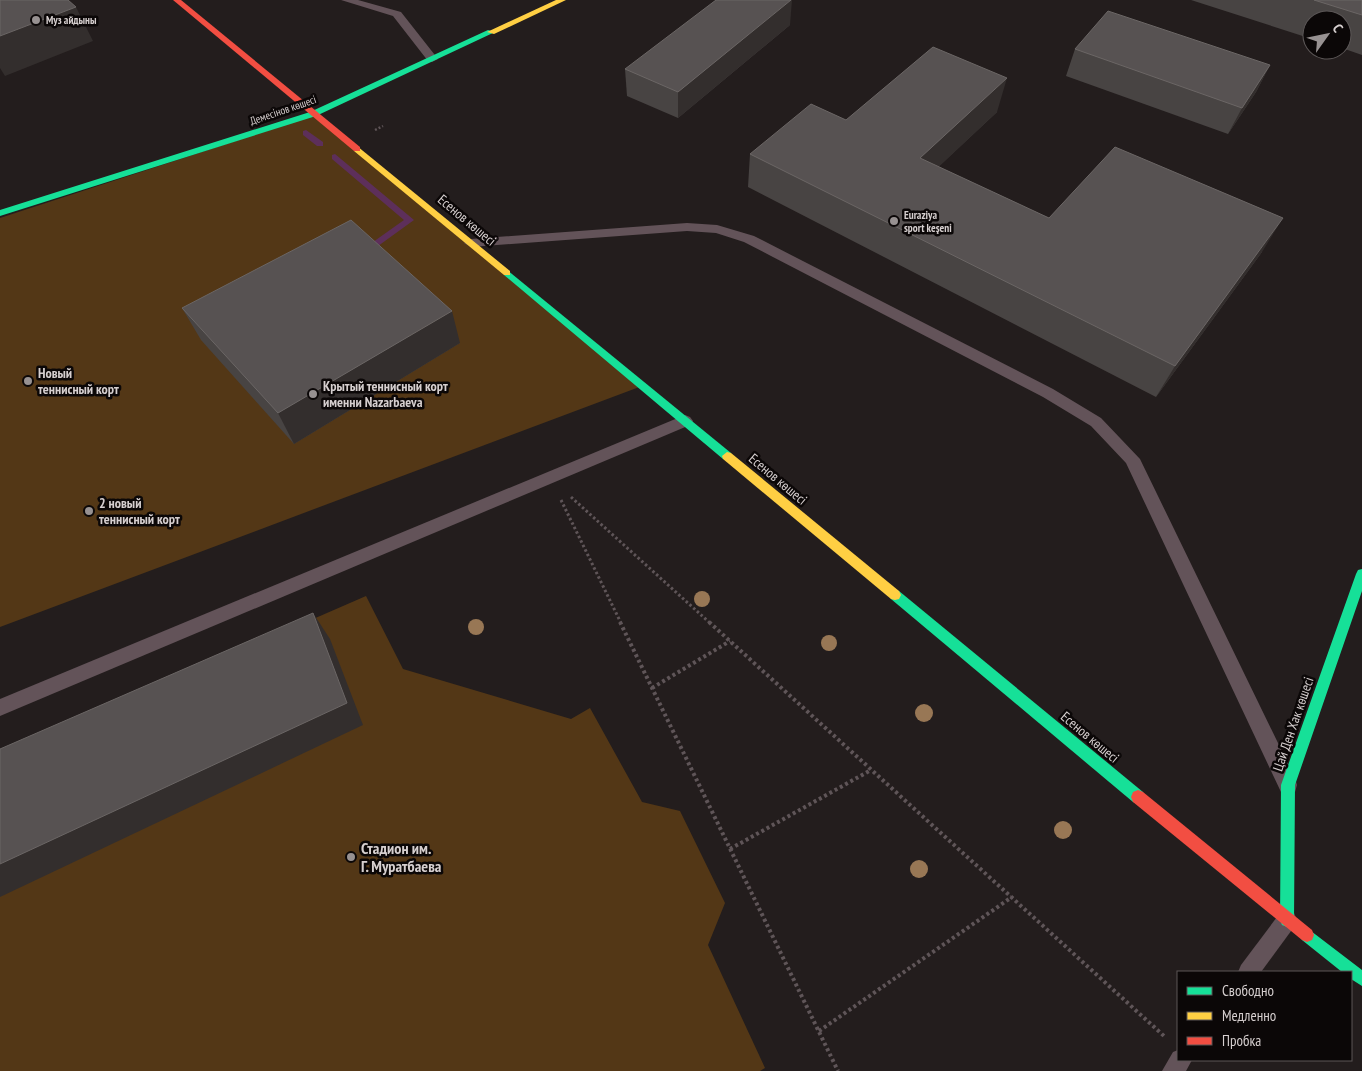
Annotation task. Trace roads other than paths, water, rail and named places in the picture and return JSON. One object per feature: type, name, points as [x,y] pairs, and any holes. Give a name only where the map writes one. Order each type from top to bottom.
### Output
[{"type":"street","name":"Есенов көшесі","points":[[177,0],[313,114],[352,143],[1287,920],[1352,971]]},
{"type":"street","name":"Демесінов көшесі","points":[[0,213],[313,114],[562,0]]},
{"type":"street","name":"Цай Ден Хак көшесі","points":[[1287,920],[1288,784],[1362,574]]},
{"type":"street","name":"Есенов көшесі","points":[[1352,971],[1362,979]]},
{"type":"lane","points":[[346,0],[396,14],[432,60]]},
{"type":"lane","points":[[471,243],[687,227],[716,229],[749,239],[1040,388],[1096,422],[1132,459],[1288,784]]},
{"type":"lane","points":[[0,708],[685,421]]},
{"type":"lane","points":[[1249,971],[1287,920]]},
{"type":"lane","points":[[1173,1071],[1176,1051]]},
{"type":"waterway","points":[[306,133],[320,144]]},
{"type":"waterway","points":[[335,157],[410,220],[364,252]]},
{"type":"place","name":"Муз айдыны","points":[[36,20]]},
{"type":"place","name":"Euraziya sport keşeni","points":[[894,221]]},
{"type":"place","name":"Новый теннисный корт","points":[[28,381]]},
{"type":"place","name":"Крытый теннисный корт именни Nazarbaeva","points":[[313,394]]},
{"type":"place","name":"2 новый теннисный корт","points":[[89,511]]},
{"type":"place","name":"Стадион им. Г. Муратбаева","points":[[351,857]]}]
